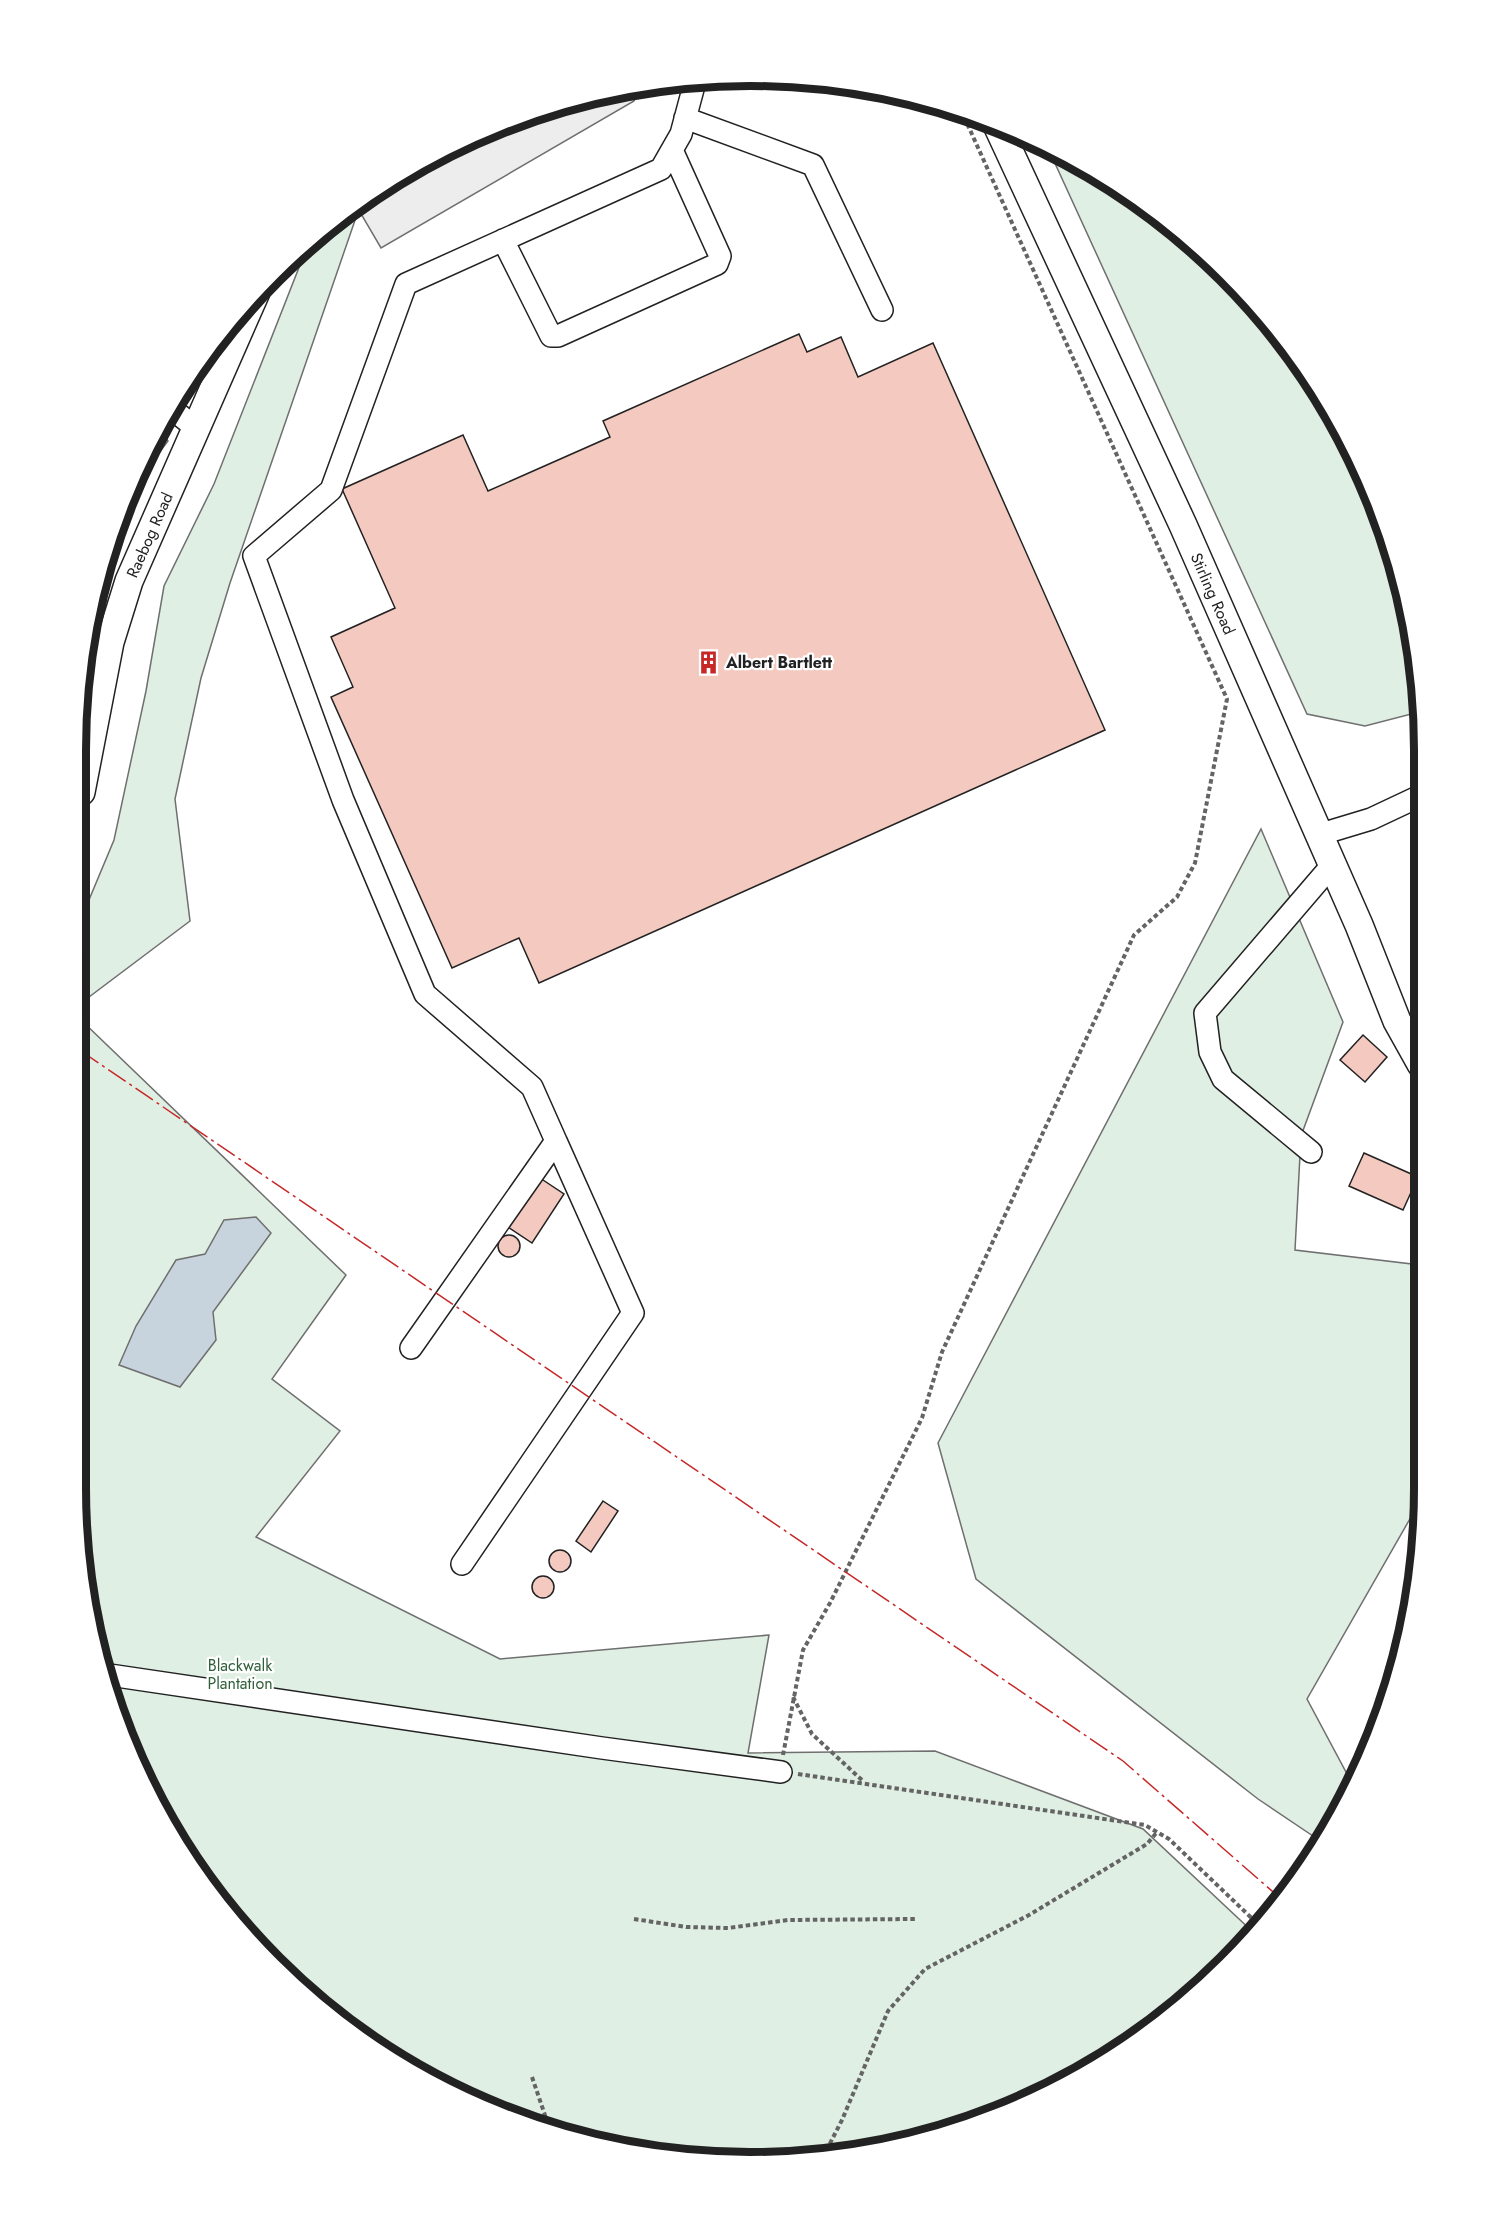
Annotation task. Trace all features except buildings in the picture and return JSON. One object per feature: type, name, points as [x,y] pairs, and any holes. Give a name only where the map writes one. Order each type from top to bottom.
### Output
[{"type":"main road","name":"Stirling Road","points":[[1002,135],[1183,525],[1359,925],[1397,1021],[1414,1051]]},
{"type":"main road","name":"Raebog Road","points":[[86,766],[110,642],[129,581],[244,319]]},
{"type":"street","points":[[462,1564],[633,1313],[532,1087],[425,994],[343,800],[254,556],[331,490],[406,284],[662,169],[681,134],[693,88]]},
{"type":"street","points":[[685,118],[813,165],[882,310]]},
{"type":"street","points":[[503,240],[551,336],[558,336],[717,264],[720,256],[672,150]]},
{"type":"street","points":[[176,413],[196,428]]},
{"type":"street","points":[[1318,835],[1371,819],[1414,799]]},
{"type":"street","points":[[1311,1152],[1222,1079],[1210,1052],[1205,1013],[1332,866]]},
{"type":"street","points":[[411,1348],[556,1141]]},
{"type":"street","points":[[113,1675],[602,1748],[781,1772]]},
{"type":"path","points":[[967,122],[1227,699],[1195,863],[1177,897],[1134,935],[942,1352],[922,1418],[830,1603],[803,1650],[781,1772],[1145,1825],[1168,1839],[1254,1920]]},
{"type":"path","points":[[793,1696],[812,1734],[864,1783]]},
{"type":"path","points":[[828,2148],[842,2120],[888,2011],[926,1969],[1029,1915],[1147,1844],[1157,1832]]},
{"type":"path","points":[[634,1919],[686,1927],[728,1928],[788,1920],[915,1920]]},
{"type":"path","points":[[532,2077],[547,2120]]},
{"type":"green space","points":[[1053,159],[1082,174],[1154,223],[1187,250],[1249,312],[1302,381],[1325,418],[1363,495],[1391,578],[1401,620],[1412,714],[1365,726],[1307,714]]},
{"type":"green space","points":[[357,214],[230,583],[201,678],[175,799],[190,921],[86,999],[86,907],[114,840],[146,691],[164,586],[214,484],[302,259]]},
{"type":"green space","points":[[164,436],[168,441],[150,465]]},
{"type":"green space","points":[[1261,829],[1343,1022],[1301,1136],[1295,1250],[1414,1264],[1413,1514],[1307,1699],[1348,1776],[1314,1837],[1258,1799],[976,1579],[938,1443]]},
{"type":"green space","name":"Blackwalk Plantation","points":[[86,1025],[346,1275],[272,1379],[340,1431],[256,1537],[500,1659],[769,1635],[748,1753],[935,1751],[1143,1829],[1248,1927],[1187,1988],[1154,2015],[1082,2064],[1004,2102],[921,2130],[879,2140],[793,2151],[750,2152],[706,2151],[620,2140],[578,2130],[495,2102],[417,2064],[345,2015],[312,1988],[250,1926],[197,1857],[174,1820],[136,1743],[108,1660],[98,1618],[87,1532]]},
{"type":"shaded area","points":[[636,95],[634,101],[381,248],[360,212],[418,174],[495,136],[536,121],[578,108]]},
{"type":"shaded area","points":[[256,1217],[271,1233],[213,1312],[216,1340],[180,1387],[119,1365],[136,1326],[176,1260],[205,1254],[224,1220]]},
{"type":"power","points":[[86,1054],[1123,1761],[1275,1894]]},
{"type":"place","name":"Albert Bartlett","points":[[708,662]]}]
